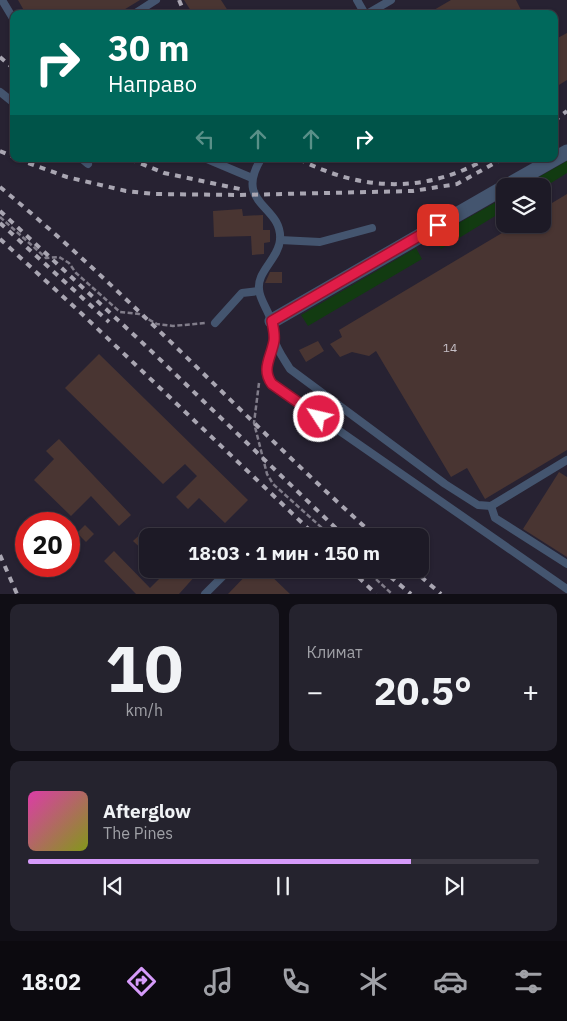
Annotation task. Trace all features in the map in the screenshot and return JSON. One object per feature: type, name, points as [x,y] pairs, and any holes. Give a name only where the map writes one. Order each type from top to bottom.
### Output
[{"type":"street","points":[[522,178],[550,162]]},
{"type":"street","points":[[272,321],[496,193]]},
{"type":"lane","points":[[140,10],[156,0]]},
{"type":"lane","points":[[373,10],[391,0]]},
{"type":"lane","points":[[2,1],[10,14]]},
{"type":"lane","points":[[0,92],[10,100]]},
{"type":"lane","points":[[214,162],[252,178]]},
{"type":"lane","points":[[260,162],[252,178],[253,191],[261,205],[274,218],[279,230],[280,240],[277,250],[260,278],[259,290],[272,321],[274,340],[279,353],[290,369],[445,484],[478,505],[491,506],[567,460]]},
{"type":"lane","points":[[280,240],[320,242],[372,228]]},
{"type":"lane","points":[[216,322],[242,293],[259,290]]},
{"type":"lane","points":[[274,340],[266,366],[266,376],[272,384],[567,589]]},
{"type":"lane","points":[[491,506],[494,518],[567,564]]},
{"type":"lane","points":[[205,594],[221,578]]},
{"type":"path","points":[[0,217],[46,258],[59,257],[69,263],[76,273],[120,312],[140,314],[157,324],[173,326],[193,326],[216,322]]},
{"type":"path","points":[[266,366],[260,376],[254,423],[266,474],[273,484],[322,528]]},
{"type":"path","points":[[375,578],[392,594]]},
{"type":"green space","points":[[567,161],[567,173],[551,183],[551,178],[537,178]]},
{"type":"green space","points":[[496,202],[496,215],[441,249],[434,237]]},
{"type":"green space","points":[[416,248],[422,259],[308,326],[301,315]]},
{"type":"building","points":[[18,0],[140,0],[124,10],[24,10]]},
{"type":"building","points":[[184,0],[221,0],[227,10],[190,10]]},
{"type":"building","points":[[451,0],[516,0],[521,10],[434,10]]},
{"type":"building","points":[[567,33],[567,80],[558,86],[558,38]]},
{"type":"building","points":[[567,194],[567,450],[485,499],[467,468],[451,477],[376,351],[369,356],[352,352],[340,357],[330,344],[342,337],[339,330],[502,233],[551,233],[551,204]]},
{"type":"building","points":[[242,209],[243,216],[263,215],[263,230],[270,230],[270,242],[264,243],[264,254],[252,255],[251,236],[214,237],[213,211]]},
{"type":"building","points":[[270,272],[282,272],[282,283],[265,283]]},
{"type":"building","points":[[318,341],[324,351],[306,362],[299,350]]},
{"type":"building","points":[[99,354],[248,500],[225,523],[199,498],[188,509],[176,497],[197,476],[185,464],[163,484],[65,388]]},
{"type":"building","points":[[59,439],[131,515],[119,526],[91,496],[75,512],[67,512],[34,480],[54,459],[46,451]]},
{"type":"building","points":[[559,472],[567,477],[567,557],[523,529]]},
{"type":"building","points":[[85,525],[94,534],[86,542],[80,536],[80,530]]},
{"type":"building","points":[[139,535],[139,547],[133,541]]},
{"type":"building","points":[[114,551],[150,588],[160,578],[193,578],[179,594],[136,594],[104,561]]},
{"type":"building","points":[[243,578],[273,578],[290,594],[228,594]]},
{"type":"railway","points":[[179,0],[183,10]]},
{"type":"railway","points":[[0,57],[10,66]]},
{"type":"railway","points":[[558,118],[567,111]]},
{"type":"railway","points":[[0,151],[10,155]]},
{"type":"railway","points":[[25,162],[67,177],[126,191],[154,194],[239,195],[413,191],[457,184],[497,162]]},
{"type":"railway","points":[[137,162],[164,173],[240,189]]},
{"type":"railway","points":[[305,162],[322,170],[346,177],[392,184],[416,183],[439,178],[480,162]]},
{"type":"railway","points":[[0,187],[96,272],[366,528]]},
{"type":"railway","points":[[0,211],[147,347],[336,528]]},
{"type":"railway","points":[[0,223],[109,322]]},
{"type":"railway","points":[[0,239],[308,528]]},
{"type":"railway","points":[[0,555],[17,594]]},
{"type":"railway","points":[[359,578],[376,594]]},
{"type":"railway","points":[[392,578],[411,594]]},
{"type":"railway","points":[[422,578],[441,594]]},
{"type":"route","points":[[319,417],[272,384],[266,376],[266,366],[274,340],[272,321],[438,225]]}]
